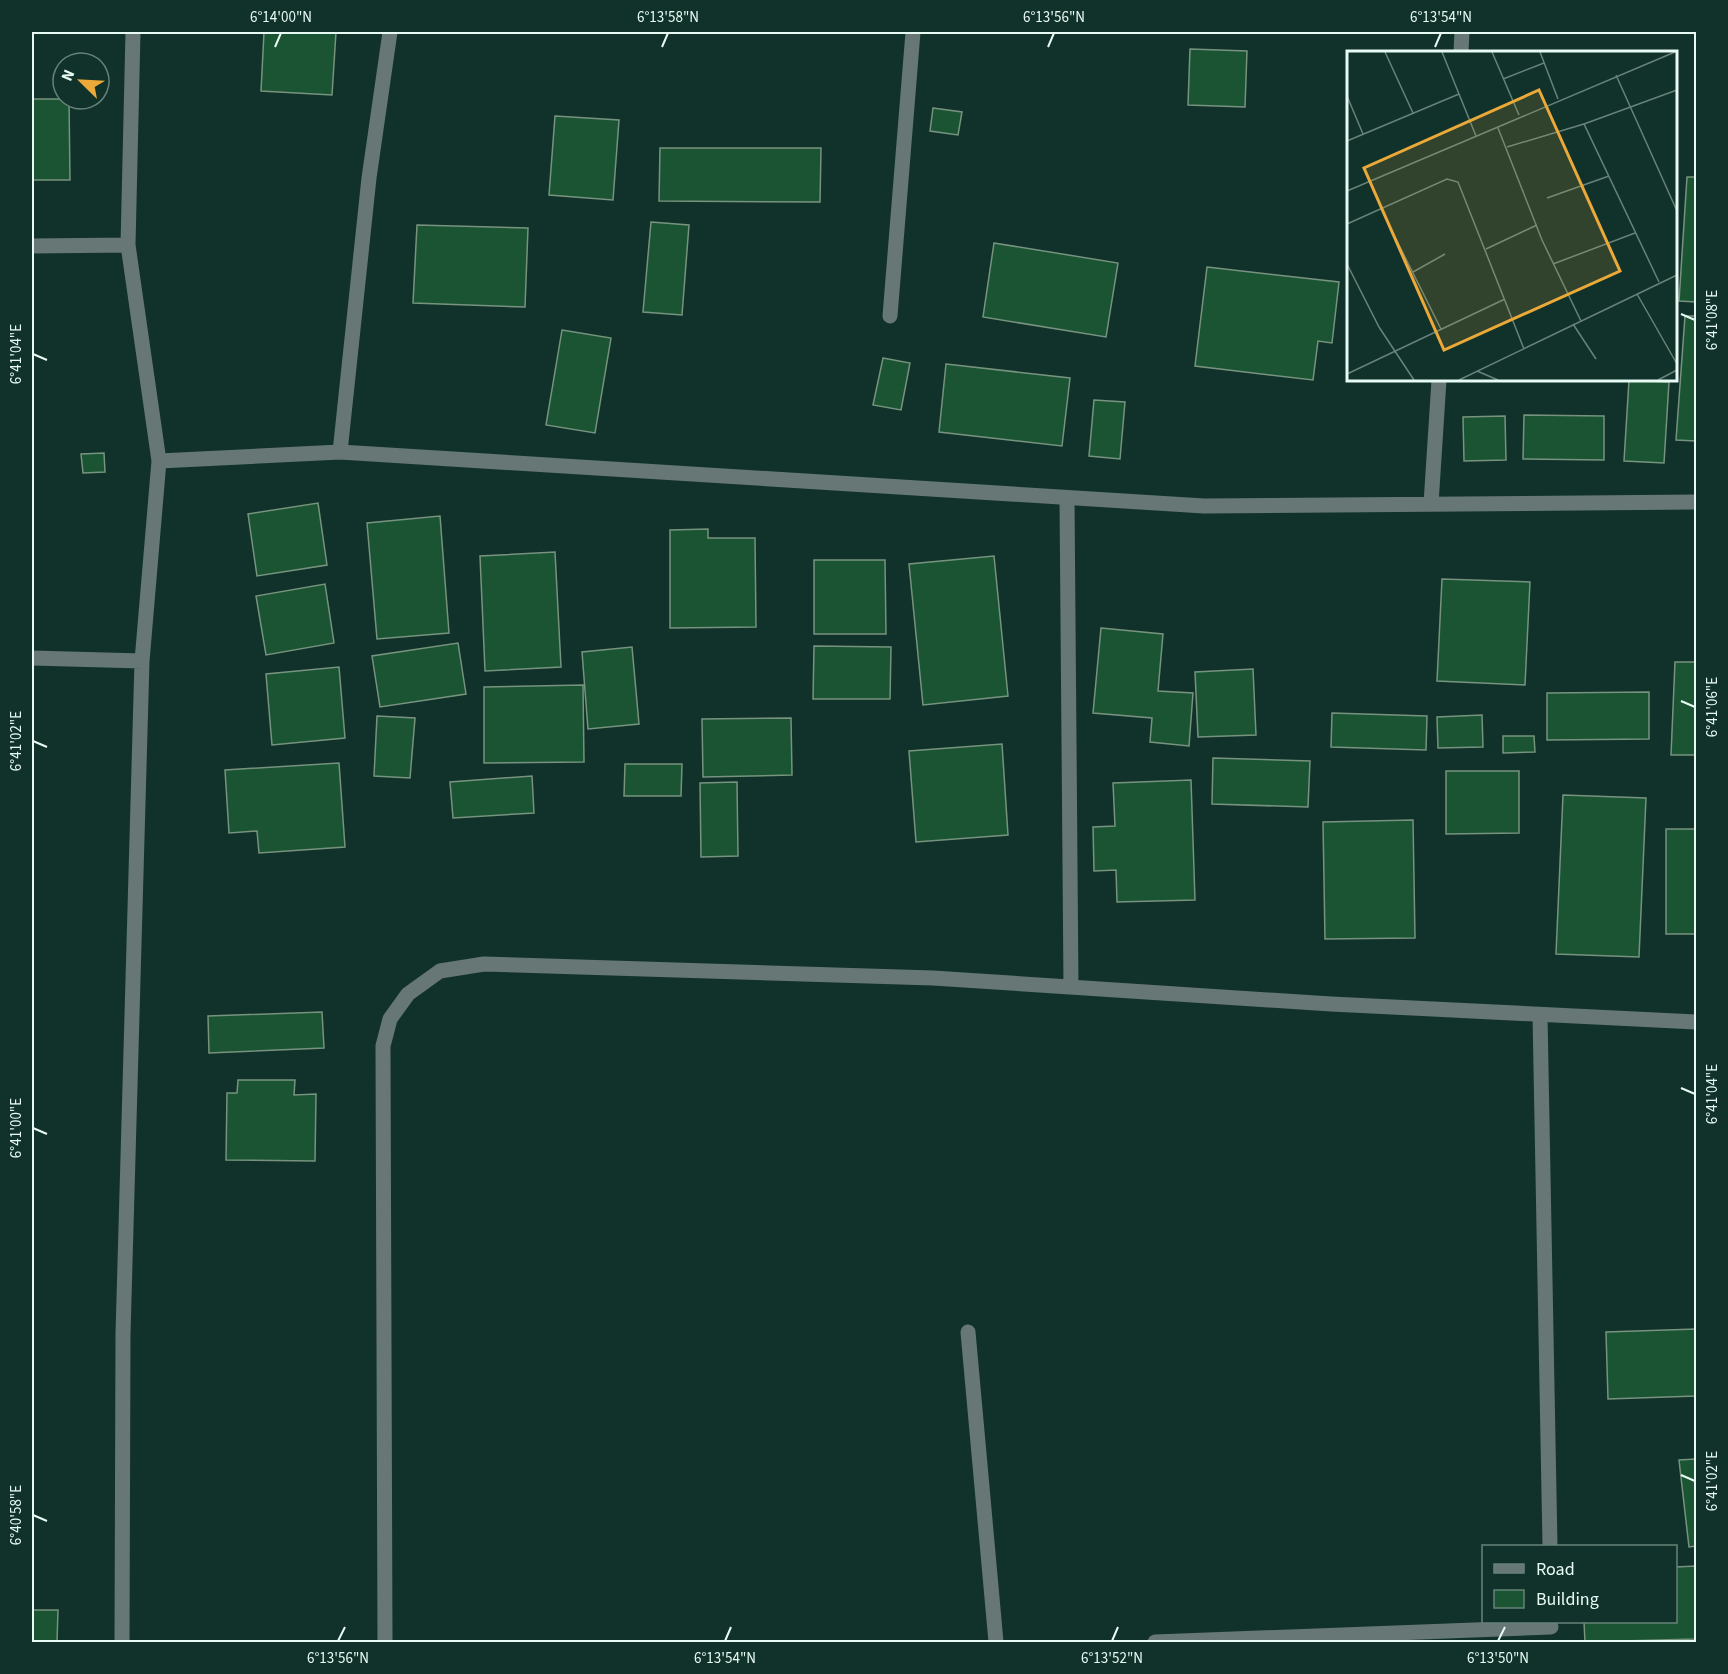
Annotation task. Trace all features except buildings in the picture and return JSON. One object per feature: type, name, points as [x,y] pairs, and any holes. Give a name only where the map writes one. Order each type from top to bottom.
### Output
[{"type":"street","points":[[122,1642],[123,1334],[142,661],[159,461],[128,245],[133,32]]},
{"type":"street","points":[[340,452],[369,178],[390,32]]},
{"type":"street","points":[[890,316],[913,32]]},
{"type":"street","points":[[1461,51],[1462,32]]},
{"type":"street","points":[[32,246],[128,245]]},
{"type":"street","points":[[1431,504],[1439,381]]},
{"type":"street","points":[[159,461],[340,452],[1204,506],[1696,502]]},
{"type":"street","points":[[1068,498],[1071,987]]},
{"type":"street","points":[[32,658],[142,661]]},
{"type":"street","points":[[385,1642],[383,1046],[390,1019],[408,994],[440,971],[484,964],[933,978],[1696,1022]]},
{"type":"street","points":[[1540,1014],[1550,1545]]},
{"type":"street","points":[[968,1332],[996,1642]]},
{"type":"street","points":[[1155,1642],[1551,1630]]}]
